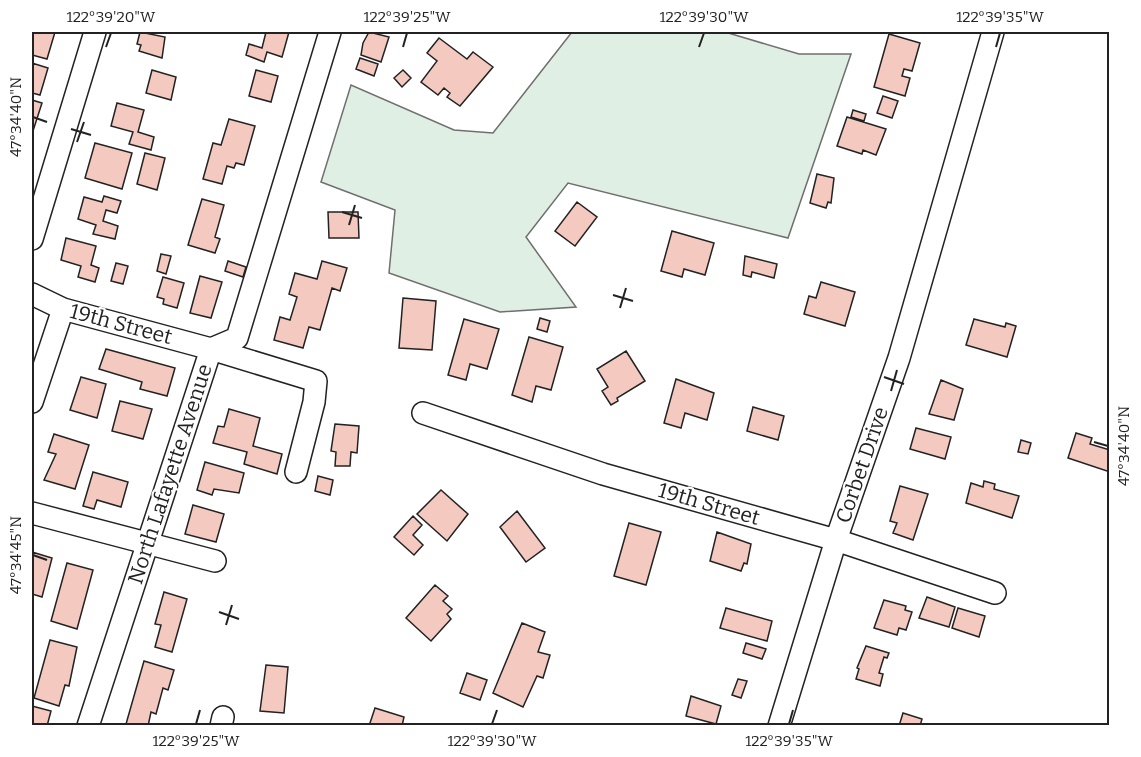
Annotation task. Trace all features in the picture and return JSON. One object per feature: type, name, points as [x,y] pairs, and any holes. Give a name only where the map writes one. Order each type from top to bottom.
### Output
[{"type":"street","points":[[32,239],[95,32]]},
{"type":"street","name":"North Lafayette Avenue","points":[[88,726],[211,349],[237,338],[330,32]]},
{"type":"street","name":"Corbet Drive","points":[[779,726],[836,540],[900,356],[993,32]]},
{"type":"street","name":"19th Street","points":[[32,294],[63,309],[211,349],[316,381],[314,402],[296,472]]},
{"type":"street","points":[[32,402],[63,309]]},
{"type":"street","name":"19th Street","points":[[423,413],[603,474],[836,540],[995,593]]},
{"type":"street","points":[[32,513],[215,561]]},
{"type":"green space","points":[[572,32],[725,32],[799,54],[851,54],[788,238],[568,183],[526,237],[576,307],[500,312],[389,273],[395,210],[321,182],[351,85],[454,130],[493,133]]},
{"type":"building","points":[[33,32],[55,32],[47,59],[32,55]]},
{"type":"building","points":[[140,32],[165,37],[162,58],[139,51],[141,45],[137,44]]},
{"type":"building","points":[[266,32],[289,32],[282,57],[267,52],[264,62],[246,55],[249,44],[262,48]]},
{"type":"building","points":[[369,32],[389,37],[381,62],[361,55],[363,43]]},
{"type":"building","points":[[889,34],[920,43],[912,71],[904,69],[902,76],[910,78],[905,96],[874,87]]},
{"type":"building","points":[[439,38],[467,59],[473,52],[493,67],[460,106],[447,97],[450,93],[444,88],[438,95],[421,82],[437,61],[427,53]]},
{"type":"building","points":[[360,58],[378,64],[374,76],[356,69]]},
{"type":"building","points":[[32,63],[48,68],[40,95],[32,93]]},
{"type":"building","points":[[152,70],[176,77],[171,100],[146,93]]},
{"type":"building","points":[[256,70],[278,76],[271,102],[249,96]]},
{"type":"building","points":[[403,70],[411,78],[402,87],[394,78]]},
{"type":"building","points":[[883,96],[898,101],[892,118],[877,113]]},
{"type":"building","points":[[32,100],[42,103],[32,134]]},
{"type":"building","points":[[117,103],[144,110],[138,132],[154,137],[151,150],[129,144],[133,132],[111,126]]},
{"type":"building","points":[[853,110],[866,114],[864,121],[851,117]]},
{"type":"building","points":[[847,117],[886,129],[876,155],[863,150],[862,154],[837,146]]},
{"type":"building","points":[[229,119],[255,126],[244,165],[236,163],[234,168],[227,166],[222,184],[203,179],[213,143],[221,145]]},
{"type":"building","points":[[95,143],[132,153],[122,189],[85,178]]},
{"type":"building","points":[[145,153],[165,158],[157,190],[137,184]]},
{"type":"building","points":[[817,174],[834,178],[831,203],[828,202],[826,208],[810,203]]},
{"type":"building","points":[[104,196],[121,201],[117,213],[106,210],[103,221],[118,226],[115,239],[93,234],[96,225],[78,219],[84,197],[102,202]]},
{"type":"building","points":[[202,199],[224,205],[215,237],[220,239],[215,253],[188,245]]},
{"type":"building","points":[[577,202],[597,217],[575,246],[555,231]]},
{"type":"building","points":[[328,212],[358,212],[359,238],[329,238]]},
{"type":"building","points":[[672,231],[714,243],[705,275],[684,269],[682,277],[661,271]]},
{"type":"building","points":[[66,238],[96,246],[91,265],[99,268],[95,282],[78,277],[81,266],[61,260]]},
{"type":"building","points":[[161,254],[171,256],[166,274],[157,271]]},
{"type":"building","points":[[745,256],[777,264],[774,278],[752,272],[751,277],[743,275]]},
{"type":"building","points":[[228,261],[246,267],[243,277],[225,271]]},
{"type":"building","points":[[322,261],[347,268],[340,291],[332,288],[320,330],[309,327],[303,348],[274,340],[280,317],[290,320],[297,297],[289,294],[295,273],[317,279]]},
{"type":"building","points":[[116,263],[128,266],[123,284],[111,281]]},
{"type":"building","points":[[200,276],[222,282],[211,318],[190,313]]},
{"type":"building","points":[[163,277],[184,283],[177,308],[163,304],[164,299],[157,297]]},
{"type":"building","points":[[821,282],[855,292],[845,326],[804,314],[809,296],[816,298]]},
{"type":"building","points":[[403,298],[436,301],[432,350],[399,348]]},
{"type":"building","points":[[540,318],[550,321],[547,332],[537,329]]},
{"type":"building","points":[[464,319],[499,329],[487,369],[470,364],[466,380],[448,375]]},
{"type":"building","points":[[974,319],[1005,327],[1006,323],[1016,326],[1007,357],[966,345]]},
{"type":"building","points":[[529,337],[563,347],[551,390],[536,386],[532,402],[512,395]]},
{"type":"building","points":[[106,349],[175,368],[167,396],[140,389],[142,382],[99,369]]},
{"type":"building","points":[[626,351],[645,381],[617,398],[618,401],[611,405],[602,391],[608,387],[597,369]]},
{"type":"building","points":[[81,377],[106,384],[97,418],[70,410]]},
{"type":"building","points":[[676,379],[714,393],[707,420],[685,413],[681,428],[664,423]]},
{"type":"building","points":[[941,380],[963,389],[954,420],[929,414]]},
{"type":"building","points":[[120,401],[152,409],[143,439],[112,431]]},
{"type":"building","points":[[753,407],[784,416],[778,440],[747,431]]},
{"type":"building","points":[[229,409],[260,418],[253,446],[282,454],[277,474],[244,464],[247,452],[213,443],[218,426],[224,427]]},
{"type":"building","points":[[335,424],[359,426],[357,453],[351,452],[350,466],[335,466],[336,452],[331,451]]},
{"type":"building","points":[[916,428],[951,437],[945,459],[910,449]]},
{"type":"building","points":[[1076,433],[1092,438],[1090,444],[1110,450],[1110,472],[1068,458]]},
{"type":"building","points":[[54,434],[89,445],[75,489],[44,480],[56,454],[48,452]]},
{"type":"building","points":[[1021,440],[1031,443],[1028,454],[1018,452]]},
{"type":"building","points":[[205,462],[244,473],[239,493],[214,489],[212,495],[197,490]]},
{"type":"building","points":[[93,472],[128,482],[121,507],[97,500],[94,509],[83,506]]},
{"type":"building","points":[[318,476],[333,480],[330,495],[315,491]]},
{"type":"building","points":[[984,481],[995,484],[994,489],[1019,496],[1012,518],[966,503],[971,483],[983,487]]},
{"type":"building","points":[[900,486],[928,494],[913,540],[893,533],[897,523],[890,521]]},
{"type":"building","points":[[441,490],[468,514],[447,541],[417,514]]},
{"type":"building","points":[[193,505],[224,514],[216,542],[185,534]]},
{"type":"building","points":[[517,511],[545,548],[526,562],[500,527]]},
{"type":"building","points":[[413,516],[422,525],[413,535],[423,545],[414,555],[394,537]]},
{"type":"building","points":[[629,523],[661,532],[646,585],[614,576]]},
{"type":"building","points":[[717,532],[751,544],[747,564],[744,563],[741,571],[710,561]]},
{"type":"building","points":[[32,552],[52,558],[42,597],[32,594]]},
{"type":"building","points":[[67,563],[93,570],[77,629],[51,621]]},
{"type":"building","points":[[435,585],[448,596],[443,601],[452,609],[447,614],[451,619],[431,641],[406,618]]},
{"type":"building","points":[[164,592],[187,599],[172,652],[155,647],[161,625],[155,624]]},
{"type":"building","points":[[927,597],[955,607],[949,627],[919,618]]},
{"type":"building","points":[[884,600],[906,606],[905,610],[912,612],[906,630],[899,628],[897,635],[874,628]]},
{"type":"building","points":[[726,608],[772,621],[767,641],[720,628]]},
{"type":"building","points":[[958,608],[985,616],[979,637],[952,628]]},
{"type":"building","points":[[522,623],[545,632],[538,652],[550,655],[543,678],[537,676],[523,707],[493,693]]},
{"type":"building","points":[[50,640],[77,647],[69,686],[65,685],[59,706],[34,698]]},
{"type":"building","points":[[746,643],[766,649],[762,659],[743,653]]},
{"type":"building","points":[[866,646],[889,653],[887,658],[884,657],[879,673],[883,674],[880,686],[856,679],[859,669],[857,668]]},
{"type":"building","points":[[144,661],[174,670],[168,690],[163,688],[156,714],[151,712],[148,726],[132,726],[126,724]]},
{"type":"building","points":[[266,665],[288,667],[284,713],[260,711]]},
{"type":"building","points":[[467,673],[487,680],[480,700],[460,693]]},
{"type":"building","points":[[738,679],[747,681],[741,698],[732,695]]},
{"type":"building","points":[[691,696],[721,706],[716,724],[686,716]]},
{"type":"building","points":[[32,706],[51,711],[47,726],[32,726]]},
{"type":"building","points":[[375,708],[404,717],[402,726],[369,726]]},
{"type":"building","points":[[903,713],[922,719],[920,726],[899,726]]}]
